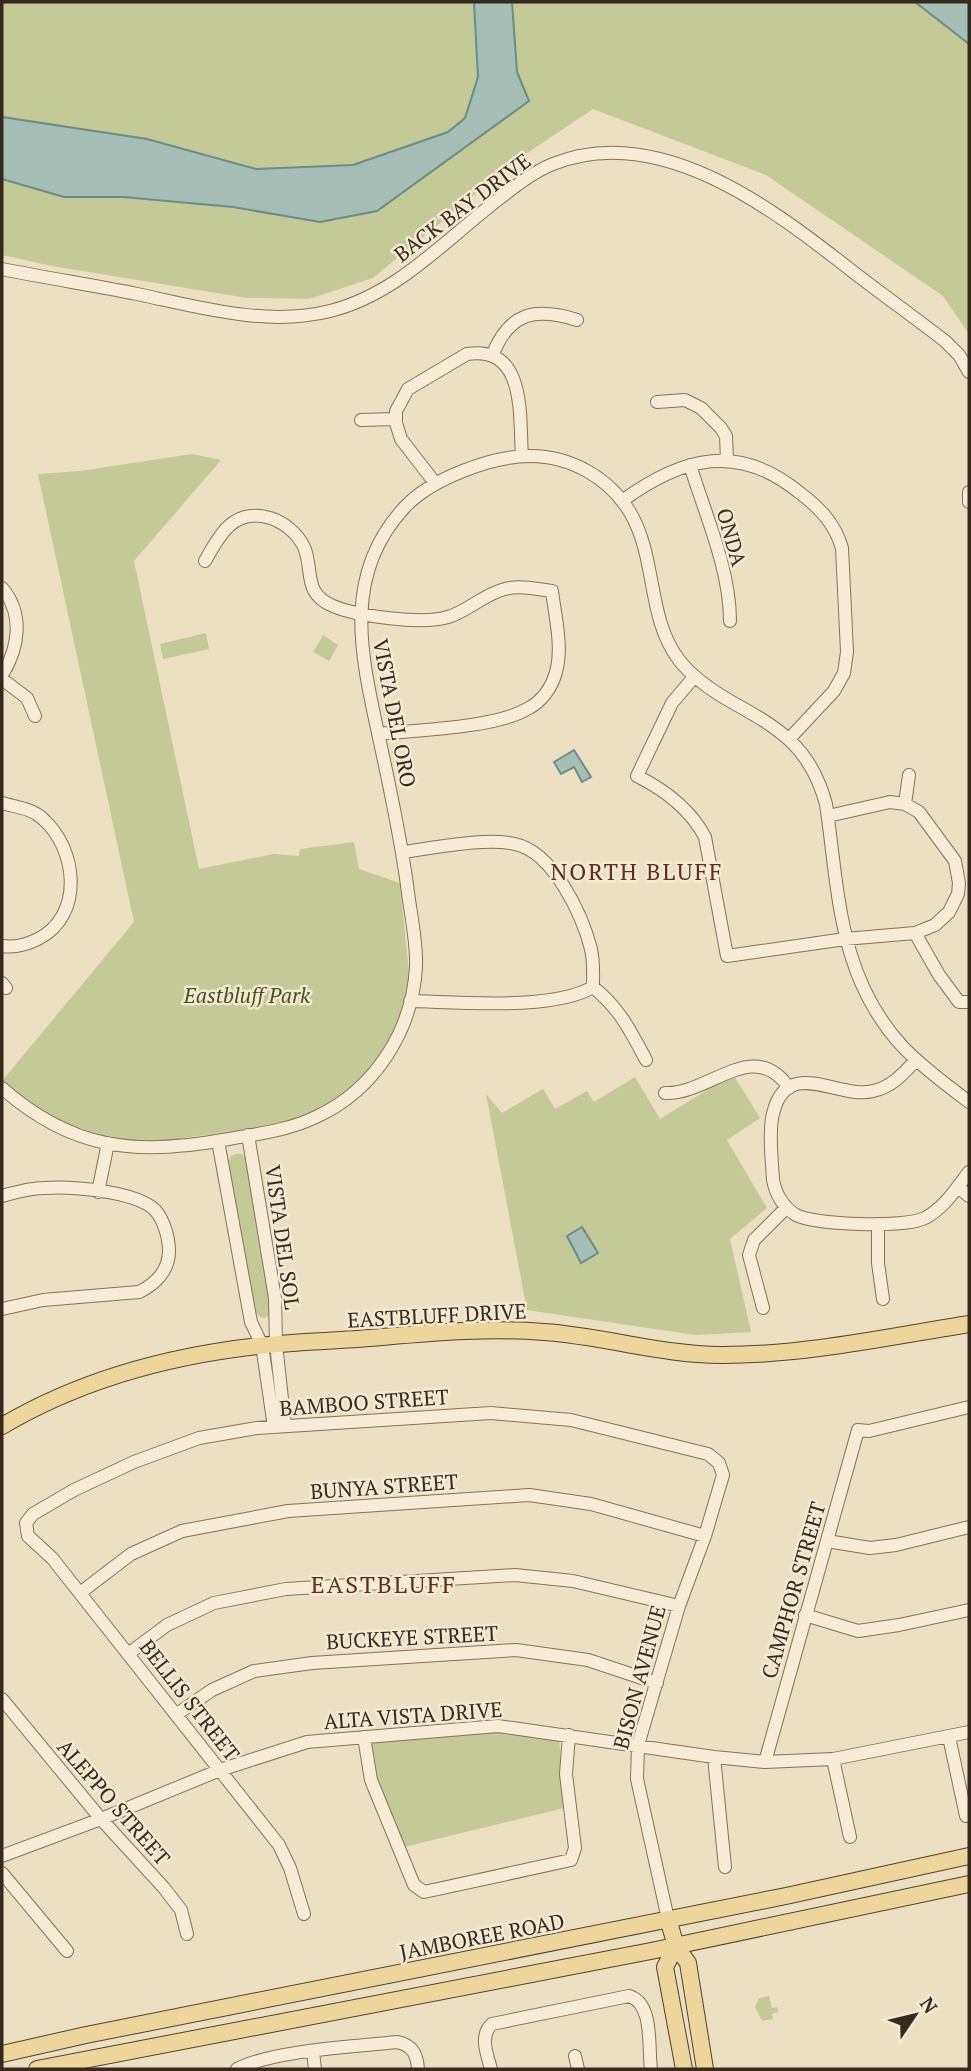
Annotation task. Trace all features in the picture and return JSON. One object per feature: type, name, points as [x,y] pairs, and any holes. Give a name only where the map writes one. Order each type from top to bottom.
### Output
[{"type":"main road","name":"EASTBLUFF DRIVE","points":[[2,1426],[56,1398],[129,1371],[206,1353],[269,1345],[512,1330],[569,1335],[655,1350],[696,1354],[749,1354],[807,1350],[969,1324]]},
{"type":"main road","name":"JAMBOREE ROAD","points":[[2,2054],[786,1896],[969,1856]]},
{"type":"main road","points":[[37,2069],[676,1946],[969,1884]]},
{"type":"main road","name":"BISON AVENUE","points":[[668,1919],[676,1946],[688,1963],[705,2069]]},
{"type":"main road","points":[[676,1946],[665,1967],[684,2069]]},
{"type":"street","name":"BACK BAY DRIVE","points":[[2,270],[228,313],[289,316],[321,314],[358,303],[387,288],[539,170],[585,155],[638,154],[695,170],[790,222],[944,341],[959,355],[969,372]]},
{"type":"street","points":[[492,356],[501,336],[508,328],[528,316],[546,312],[577,320]]},
{"type":"street","points":[[435,483],[401,439],[395,419],[398,403],[408,389],[459,357],[475,353],[492,356],[506,365],[515,380],[522,456]]},
{"type":"street","points":[[657,402],[685,400],[701,408],[726,436],[727,460]]},
{"type":"street","points":[[360,420],[395,419]]},
{"type":"street","name":"VISTA DEL ORO","points":[[2,1088],[26,1108],[55,1125],[86,1138],[157,1149],[218,1141],[299,1124],[347,1099],[373,1074],[402,1028],[416,967],[403,852],[363,660],[361,613],[366,582],[381,541],[399,513],[418,494],[435,483],[502,459],[522,456],[546,457],[581,467],[596,476],[622,501],[632,516],[643,543],[664,635],[681,663],[694,677],[790,738],[807,757],[816,774],[828,816],[845,939],[853,967],[867,997],[888,1029],[916,1060],[969,1102]]},
{"type":"street","points":[[622,501],[661,474],[690,465],[727,460],[763,469],[795,488],[827,518],[842,548],[847,652],[844,673],[834,691],[790,738]]},
{"type":"street","name":"ONDA","points":[[690,465],[722,568],[730,621]]},
{"type":"street","points":[[969,492],[969,502]]},
{"type":"street","points":[[205,561],[230,524],[247,516],[272,518],[281,523],[302,544],[310,581],[319,597],[335,607],[418,621],[432,620],[459,613],[504,590],[528,588],[552,591],[558,664],[551,685],[536,704],[519,713],[475,723],[378,734]]},
{"type":"street","points":[[2,588],[13,607],[17,629],[14,649],[2,677],[27,698],[36,716]]},
{"type":"street","points":[[694,677],[672,703],[637,776],[680,804],[705,837],[727,956],[845,939],[915,933],[935,925],[949,912],[958,894],[958,872],[952,854],[924,817],[905,804],[890,802],[828,816]]},
{"type":"street","points":[[905,804],[909,775]]},
{"type":"street","points":[[2,803],[38,815],[51,828],[60,842],[68,864],[71,892],[65,915],[52,930],[31,942],[14,947],[2,946]]},
{"type":"street","points":[[403,852],[500,842],[523,846],[537,853],[555,874],[583,925],[593,960],[593,987],[619,1011],[646,1060]]},
{"type":"street","points":[[915,933],[931,963],[959,1002],[969,1002]]},
{"type":"street","points":[[410,1000],[537,1000],[593,987]]},
{"type":"street","points":[[916,1060],[895,1081],[873,1091],[850,1093],[811,1081],[789,1088],[777,1101],[772,1116],[775,1190],[786,1208],[811,1220],[908,1224],[927,1217],[938,1209],[969,1172]]},
{"type":"street","points":[[665,1093],[693,1089],[736,1069],[752,1066],[771,1070],[789,1088]]},
{"type":"street","name":"VISTA DEL SOL","points":[[248,1135],[275,1298],[269,1345]]},
{"type":"street","name":"VISTA DEL SOL","points":[[218,1141],[251,1322],[269,1345]]},
{"type":"street","points":[[98,1192],[108,1143]]},
{"type":"street","points":[[2,1196],[46,1187],[126,1196],[140,1201],[156,1212],[167,1236],[169,1256],[162,1274],[148,1288],[130,1294],[43,1300],[2,1309]]},
{"type":"street","points":[[958,1187],[969,1196]]},
{"type":"street","points":[[763,1308],[749,1255],[754,1240],[786,1208]]},
{"type":"street","points":[[878,1224],[878,1263],[883,1299]]},
{"type":"street","points":[[269,1345],[279,1426]]},
{"type":"street","name":"CAMPHOR STREET","points":[[765,1762],[858,1430],[869,1431],[969,1407]]},
{"type":"street","name":"BAMBOO STREET","points":[[26,1523],[33,1514],[74,1490],[134,1462],[200,1438],[257,1427],[491,1413],[571,1420],[708,1454],[719,1464]]},
{"type":"street","name":"BISON AVENUE","points":[[668,1919],[637,1779],[638,1745],[679,1606],[705,1536],[723,1475],[719,1464]]},
{"type":"street","name":"BUNYA STREET","points":[[80,1592],[131,1554],[182,1531],[288,1511],[529,1495],[591,1504],[705,1536]]},
{"type":"street","name":"BELLIS STREET","points":[[26,1523],[28,1536],[52,1558],[80,1592],[279,1845],[290,1868],[304,1914]]},
{"type":"street","points":[[827,1541],[870,1548],[896,1545],[969,1527]]},
{"type":"street","points":[[128,1654],[167,1625],[214,1603],[286,1588],[515,1576],[573,1581],[679,1606]]},
{"type":"street","points":[[805,1615],[858,1631],[969,1610]]},
{"type":"street","name":"BUCKEYE STREET","points":[[177,1714],[212,1690],[254,1671],[312,1663],[516,1650],[588,1660],[657,1683]]},
{"type":"street","name":"ALEPPO STREET","points":[[2,1699],[101,1819],[164,1888],[181,1910],[187,1934]]},
{"type":"street","name":"ALTA VISTA DRIVE","points":[[2,1856],[220,1770],[307,1742],[498,1726],[765,1762],[833,1759],[969,1732]]},
{"type":"street","points":[[364,1737],[371,1780],[414,1885],[424,1892],[571,1860],[575,1848],[566,1774],[569,1735]]},
{"type":"street","points":[[949,1737],[966,1816]]},
{"type":"street","points":[[714,1757],[725,1867]]},
{"type":"street","points":[[833,1759],[850,1837]]},
{"type":"street","points":[[2,1872],[67,1951]]},
{"type":"street","points":[[491,2069],[485,2039],[492,2024],[629,1996],[643,2006],[651,2069]]},
{"type":"street","points":[[237,2069],[274,2057],[397,2042],[404,2043],[413,2050],[418,2069]]},
{"type":"street","points":[[313,2052],[315,2069]]},
{"type":"green space","points":[[2,2],[474,2],[478,77],[465,118],[448,132],[353,165],[256,169],[147,139],[2,117]]},
{"type":"green space","points":[[512,2],[915,2],[969,44],[969,334],[943,296],[766,175],[593,109],[517,160],[373,278],[309,299],[247,298],[52,266],[2,255],[2,179],[64,197],[123,197],[233,207],[320,222],[377,211],[529,101],[517,72]]},
{"type":"green space","name":"Eastbluff Park","points":[[192,454],[221,460],[134,561],[199,869],[274,854],[299,856],[300,849],[354,842],[359,869],[400,883],[409,973],[404,1008],[393,1036],[374,1065],[346,1092],[315,1114],[275,1125],[155,1142],[106,1137],[54,1119],[2,1081],[134,922],[38,474],[80,471]]},
{"type":"green space","points":[[206,633],[209,649],[163,659],[160,644]]},
{"type":"green space","points":[[323,635],[338,645],[329,661],[313,652]]},
{"type":"green space","points":[[733,1074],[760,1118],[727,1140],[767,1208],[730,1239],[751,1332],[695,1335],[527,1310],[486,1094],[502,1113],[543,1089],[555,1109],[587,1091],[594,1102],[635,1077],[660,1119]]},
{"type":"green space","points":[[242,1154],[246,1160],[273,1307],[270,1315],[265,1318],[255,1311],[228,1163],[231,1156]]},
{"type":"green space","points":[[495,1730],[559,1737],[564,1808],[404,1847],[375,1779],[371,1742]]},
{"type":"green space","points":[[769,1996],[772,2008],[777,2007],[778,2012],[772,2014],[773,2019],[762,2021],[755,2007],[759,1998]]},
{"type":"water","points":[[474,2],[512,2],[517,72],[529,101],[377,211],[320,222],[233,207],[123,197],[64,197],[2,179],[2,117],[147,139],[256,169],[353,165],[448,132],[465,118],[478,77]]},
{"type":"water","points":[[915,2],[969,2],[969,44]]},
{"type":"water","points":[[574,750],[591,777],[582,782],[574,767],[561,774],[554,762]]},
{"type":"water","points":[[582,1227],[598,1253],[581,1263],[567,1236]]},
{"type":"district","name":"NORTH BLUFF","points":[[637,871]]},
{"type":"district","name":"EASTBLUFF","points":[[384,1584]]}]
